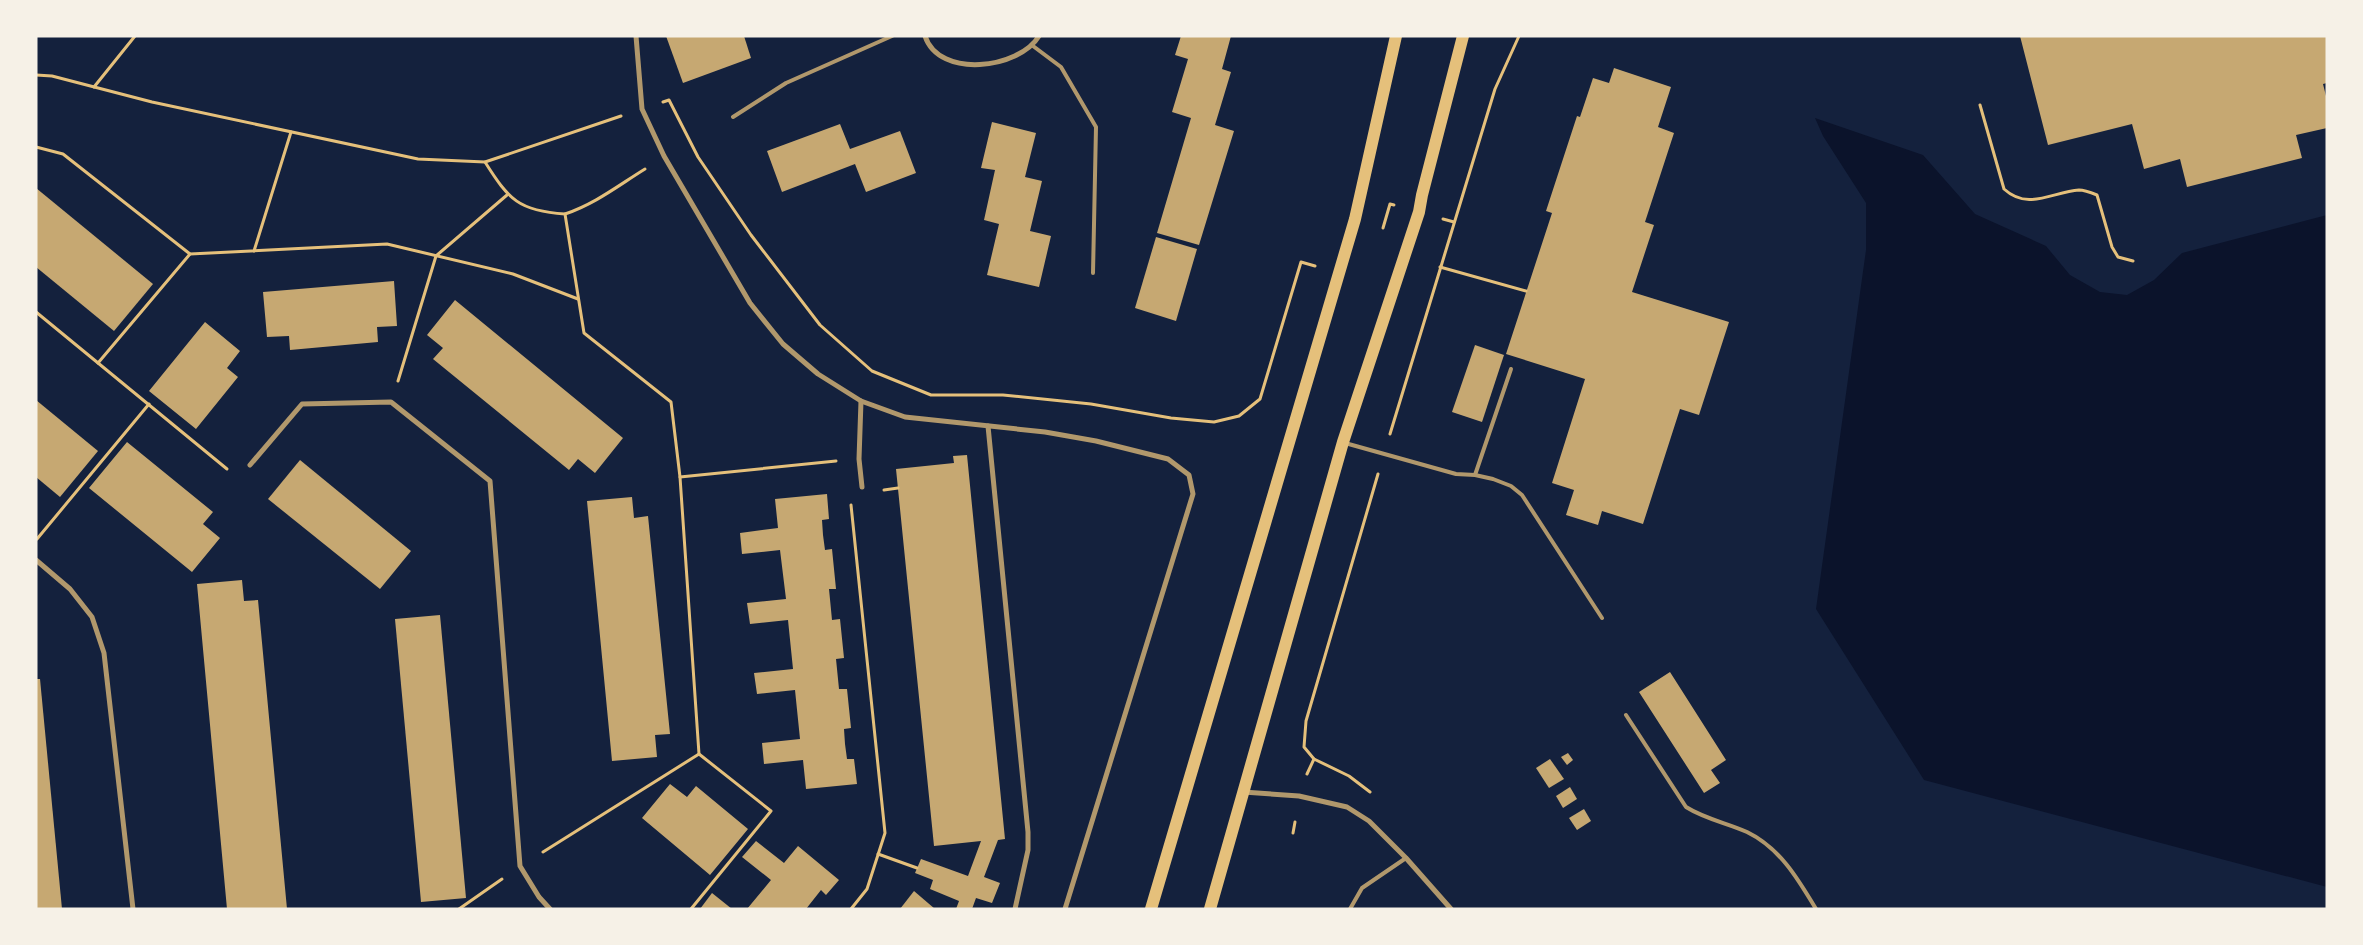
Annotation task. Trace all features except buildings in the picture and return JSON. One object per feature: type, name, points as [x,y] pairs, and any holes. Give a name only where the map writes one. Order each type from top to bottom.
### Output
[{"type":"main road","points":[[1151,909],[1353,228],[1396,36]]},
{"type":"main road","points":[[1210,909],[1343,442],[1420,212],[1422,194],[1463,36]]},
{"type":"street","points":[[636,36],[642,109],[664,156],[750,302],[783,344],[818,374],[861,400],[905,417],[1045,432],[1096,441],[1168,459],[1189,474],[1193,494],[1065,909]]},
{"type":"street","points":[[926,36],[928,42],[940,54],[961,64],[984,66],[1012,58],[1033,46],[1039,36]]},
{"type":"street","points":[[861,400],[859,459],[862,487]]},
{"type":"street","points":[[250,465],[302,404],[391,402],[490,481],[520,866],[539,897],[550,909]]},
{"type":"street","points":[[988,426],[1028,832],[1028,850],[1015,909]]},
{"type":"street","points":[[36,560],[70,589],[92,617],[104,653],[133,909]]},
{"type":"street","points":[[1242,792],[1299,796],[1347,807],[1369,821],[1406,858],[1451,909]]},
{"type":"lane","points":[[733,117],[786,83],[892,36]]},
{"type":"lane","points":[[1033,46],[1061,67],[1096,127],[1093,273]]},
{"type":"lane","points":[[1476,475],[1511,370]]},
{"type":"lane","points":[[1343,442],[1456,474],[1476,475],[1511,486],[1522,495],[1602,618]]},
{"type":"lane","points":[[1626,715],[1686,807],[1699,815],[1749,833],[1770,848],[1789,866],[1816,909]]},
{"type":"lane","points":[[1350,909],[1362,888],[1406,858]]},
{"type":"path","points":[[94,87],[136,36]]},
{"type":"path","points":[[1390,434],[1495,89],[1520,36]]},
{"type":"path","points":[[36,76],[52,76],[152,102],[418,159],[485,162],[670,100],[703,165],[751,235],[820,325],[872,371],[930,395],[1003,395],[1091,404],[1171,418],[1214,422],[1239,416],[1260,399],[1301,262],[1314,266]]},
{"type":"path","points":[[1980,105],[2004,189],[2012,196],[2024,200],[2043,199],[2080,190],[2097,195],[2112,247],[2118,257],[2133,261]]},
{"type":"path","points":[[254,251],[291,132]]},
{"type":"path","points":[[36,147],[63,154],[190,254],[387,244],[513,274],[579,300]]},
{"type":"path","points":[[485,162],[507,195],[529,208],[565,214],[598,199],[664,156]]},
{"type":"path","points":[[391,402],[436,256],[507,195]]},
{"type":"path","points":[[565,214],[584,333],[671,402],[680,476],[699,754],[771,811],[691,909]]},
{"type":"path","points":[[98,363],[190,254]]},
{"type":"path","points":[[1440,267],[1526,291]]},
{"type":"path","points":[[36,312],[239,478],[250,465]]},
{"type":"path","points":[[36,540],[149,404]]},
{"type":"path","points":[[680,476],[859,459]]},
{"type":"path","points":[[1308,773],[1314,759],[1304,746],[1306,721],[1378,471]]},
{"type":"path","points":[[879,490],[898,488]]},
{"type":"path","points":[[851,503],[885,833],[867,890],[851,909]]},
{"type":"path","points":[[459,909],[520,866],[699,754]]},
{"type":"path","points":[[1293,833],[1295,822]]},
{"type":"path","points":[[878,854],[918,868]]},
{"type":"water","points":[[1815,118],[1923,155],[1975,214],[2046,246],[2070,275],[2100,292],[2127,295],[2154,280],[2182,253],[2327,215],[2327,887],[1924,780],[1816,609],[1866,250],[1866,203],[1823,136]]}]
